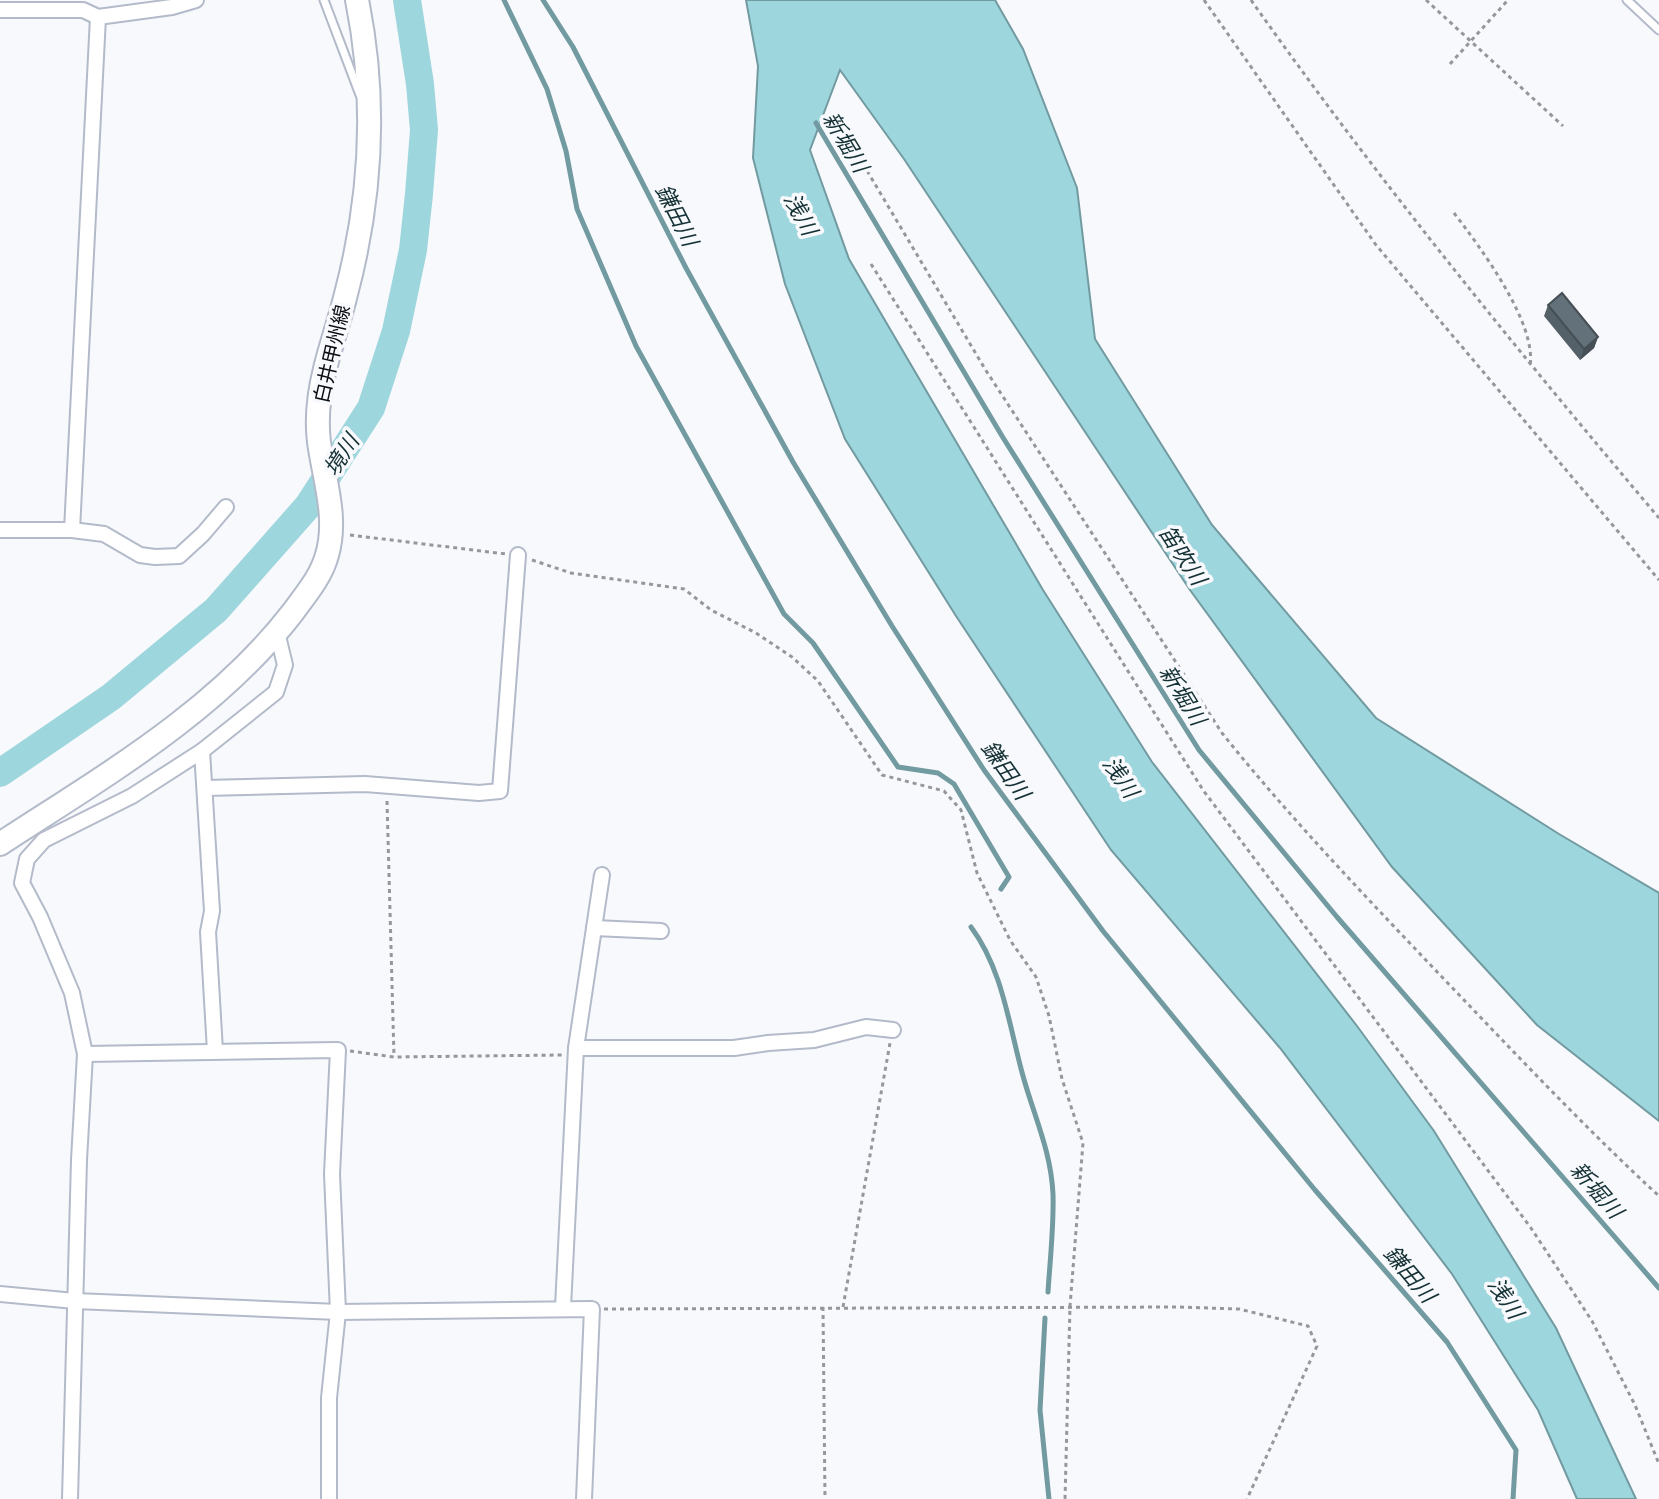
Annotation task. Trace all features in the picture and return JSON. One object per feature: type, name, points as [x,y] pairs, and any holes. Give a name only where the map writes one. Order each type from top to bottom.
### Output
[{"type":"main road","name":"白井甲州線","points":[[0,844],[159,740],[210,698],[277,632],[315,582],[327,556],[331,529],[318,438],[318,409],[324,373],[346,295],[368,182],[371,123],[369,76],[357,0]]},
{"type":"street","points":[[0,10],[83,10],[98,17],[172,7],[196,0]]},
{"type":"street","points":[[72,530],[98,17]]},
{"type":"street","points":[[0,530],[72,530],[104,534],[140,555],[179,556],[226,507]]},
{"type":"street","points":[[205,788],[365,784],[479,793],[500,791],[518,555]]},
{"type":"street","points":[[70,1499],[85,1054],[72,993],[22,883],[27,859],[44,840],[132,796],[202,751],[276,692],[285,665],[277,632]]},
{"type":"street","points":[[202,751],[212,911],[208,932],[215,1051]]},
{"type":"street","points":[[563,1307],[576,1048],[602,875]]},
{"type":"street","points":[[594,928],[661,931]]},
{"type":"street","points":[[576,1048],[734,1048],[814,1040],[866,1027],[893,1030]]},
{"type":"street","points":[[85,1054],[338,1050],[332,1174],[338,1312],[329,1398],[329,1499]]},
{"type":"street","points":[[0,1294],[75,1301],[338,1312],[592,1309],[584,1499]]},
{"type":"lane","points":[[324,0],[371,123]]},
{"type":"lane","points":[[1627,0],[1659,30]]},
{"type":"path","points":[[1204,0],[1376,245],[1659,580]]},
{"type":"path","points":[[1251,0],[1425,234],[1530,366],[1659,518]]},
{"type":"path","points":[[1426,0],[1563,126]]},
{"type":"path","points":[[1450,64],[1508,0]]},
{"type":"path","points":[[863,164],[985,369],[1222,733],[1345,875],[1591,1133],[1659,1196]]},
{"type":"path","points":[[1454,213],[1496,272],[1526,332],[1532,355],[1530,366]]},
{"type":"path","points":[[871,264],[1203,790],[1531,1228],[1592,1321],[1635,1405],[1659,1464]]},
{"type":"path","points":[[331,529],[344,534],[518,555],[571,573],[684,589],[711,610],[756,633],[792,657],[818,681],[882,775],[944,791],[961,810],[977,873],[1010,940],[1036,977],[1049,1016],[1062,1079],[1083,1143],[1070,1306],[1065,1499]]},
{"type":"path","points":[[387,786],[394,1057]]},
{"type":"path","points":[[843,1307],[893,1030]]},
{"type":"path","points":[[338,1050],[394,1057],[564,1055],[576,1048]]},
{"type":"path","points":[[592,1309],[1070,1306],[1239,1309],[1308,1326],[1317,1346],[1247,1499]]},
{"type":"path","points":[[823,1307],[825,1499]]},
{"type":"water","points":[[746,0],[995,0],[1023,49],[1077,188],[1095,339],[1212,525],[1376,718],[1559,834],[1659,893],[1659,1121],[1537,1025],[1392,867],[1190,590],[904,159],[840,70],[810,150],[849,259],[1043,590],[1152,762],[1357,1026],[1434,1131],[1556,1328],[1636,1499],[1577,1499],[1538,1410],[1452,1274],[1280,1048],[1111,850],[956,616],[845,439],[785,284],[753,158],[758,66]]},
{"type":"building","points":[[1562,293],[1598,337],[1584,349],[1548,305]]},
{"type":"waterway","name":"境川","points":[[0,773],[111,697],[216,610],[308,506],[371,408],[396,331],[413,250],[419,194],[424,130],[407,0]]},
{"type":"waterway","points":[[504,0],[547,89],[566,151],[577,209],[636,346],[784,614],[813,643],[898,767],[938,773],[954,784],[1009,877],[1001,889]]},
{"type":"waterway","name":"鎌田川","points":[[543,0],[573,47],[686,268],[793,462],[984,770],[1103,931],[1315,1190],[1447,1342],[1516,1450],[1513,1499]]},
{"type":"waterway","name":"新堀川","points":[[816,123],[1002,436],[1199,750],[1337,917],[1659,1288]]},
{"type":"waterway","points":[[971,927],[998,980],[1049,1163],[1053,1206],[1048,1292]]},
{"type":"waterway","points":[[1045,1318],[1040,1410],[1049,1499]]},
{"type":"water label","name":"浅川","points":[[801,214]]},
{"type":"water label","name":"笛吹川","points":[[1183,555]]},
{"type":"water label","name":"浅川","points":[[1121,777]]},
{"type":"water label","name":"浅川","points":[[1506,1298]]}]
